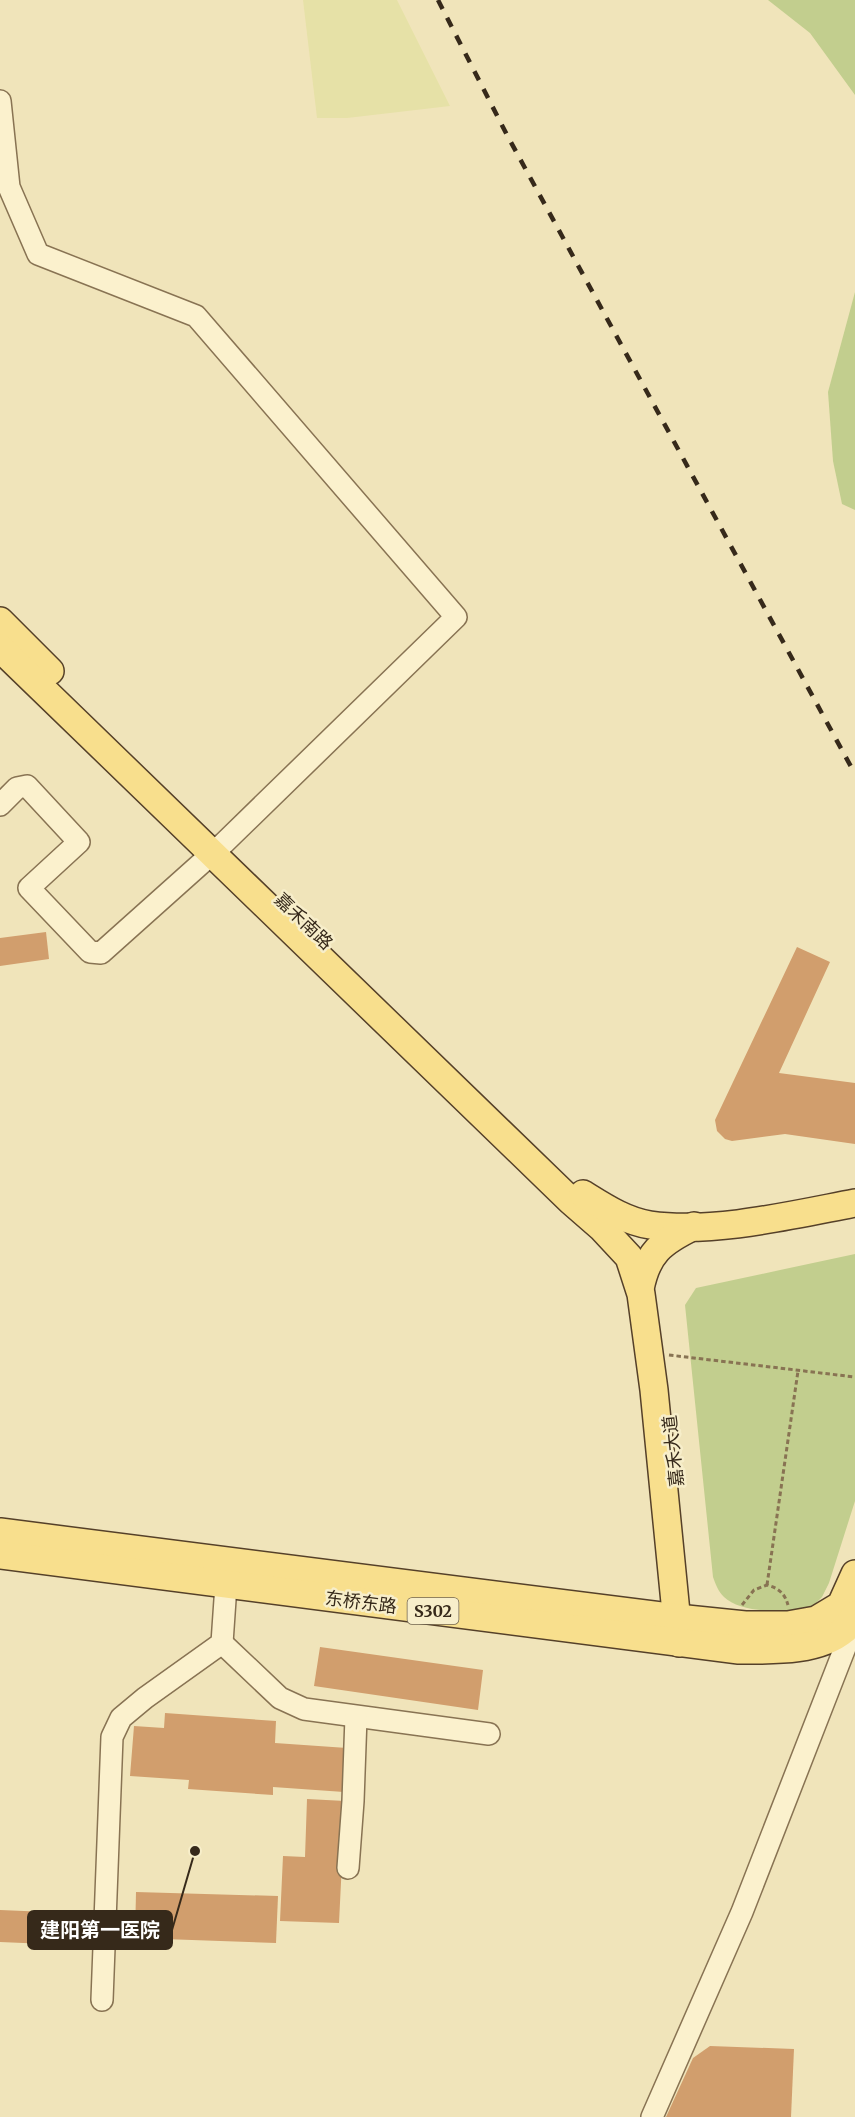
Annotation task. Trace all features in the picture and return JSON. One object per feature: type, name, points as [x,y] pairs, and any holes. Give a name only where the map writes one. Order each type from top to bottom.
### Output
[{"type":"main road","name":"嘉禾南路","points":[[0,621],[218,849]]},
{"type":"main road","name":"嘉禾南路","points":[[0,648],[218,849],[564,1176],[580,1199],[608,1221]]},
{"type":"main road","points":[[580,1199],[621,1227],[643,1272]]},
{"type":"main road","points":[[608,1221],[622,1236],[667,1242],[855,1203]]},
{"type":"main road","points":[[608,1221],[649,1225],[731,1239],[855,1217]]},
{"type":"main road","points":[[608,1221],[643,1272]]},
{"type":"main road","points":[[643,1272],[658,1272],[680,1248],[698,1234]]},
{"type":"main road","points":[[643,1272],[667,1242]]},
{"type":"main road","name":"嘉禾大道","points":[[643,1272],[663,1354],[685,1631]]},
{"type":"main road","name":"嘉禾大道","points":[[643,1272],[654,1390],[685,1631]]},
{"type":"main road","name":"东桥东路","points":[[0,1532],[685,1631]]},
{"type":"main road","name":"东桥东路","points":[[0,1555],[226,1585],[685,1631],[745,1625],[788,1625],[850,1614]]},
{"type":"main road","points":[[850,1614],[855,1574]]},
{"type":"street","points":[[0,101],[9,187],[38,254],[196,316],[456,617],[218,849],[101,952],[90,952],[29,888],[79,842],[27,786],[17,788],[0,805]]},
{"type":"street","points":[[222,1643],[226,1585]]},
{"type":"street","points":[[652,2117],[742,1912],[850,1614]]},
{"type":"street","points":[[222,1643],[280,1698],[304,1709],[489,1734]]},
{"type":"street","points":[[102,2000],[112,1737],[121,1718],[222,1643]]},
{"type":"street","points":[[348,1868],[356,1717]]},
{"type":"path","points":[[663,1354],[855,1377]]},
{"type":"path","points":[[768,1585],[798,1371]]},
{"type":"path","points":[[741,1607],[744,1600],[754,1590],[768,1585],[775,1587],[785,1596],[790,1612]]},
{"type":"shaded area","points":[[303,0],[397,0],[450,106],[347,118],[317,118]]},
{"type":"green space","points":[[768,0],[855,0],[855,95],[810,33]]},
{"type":"green space","points":[[855,292],[855,510],[842,504],[833,461],[828,392]]},
{"type":"green space","points":[[855,1254],[855,1501],[829,1583],[822,1597],[807,1612],[751,1609],[741,1606],[724,1597],[713,1577],[685,1305],[696,1288]]},
{"type":"building","points":[[46,932],[49,959],[0,966],[0,938]]},
{"type":"building","points":[[797,947],[830,962],[779,1073],[855,1083],[855,1144],[785,1134],[732,1141],[725,1139],[717,1131],[715,1120]]},
{"type":"building","points":[[320,1647],[483,1670],[478,1710],[314,1686]]},
{"type":"building","points":[[165,1713],[276,1721],[275,1743],[347,1748],[344,1792],[273,1787],[273,1795],[188,1789],[189,1780],[130,1776],[134,1726],[164,1728]]},
{"type":"building","points":[[307,1799],[345,1801],[339,1923],[280,1921],[283,1856],[305,1857]]},
{"type":"building","points":[[136,1892],[278,1896],[276,1943],[135,1938]]},
{"type":"building","points":[[0,1910],[96,1914],[94,1946],[0,1942]]},
{"type":"building","points":[[710,2046],[794,2049],[791,2117],[666,2117],[693,2058]]},
{"type":"railway","points":[[438,0],[507,135],[855,774]]},
{"type":"place","name":"建阳第一医院","points":[[195,1851]]}]
